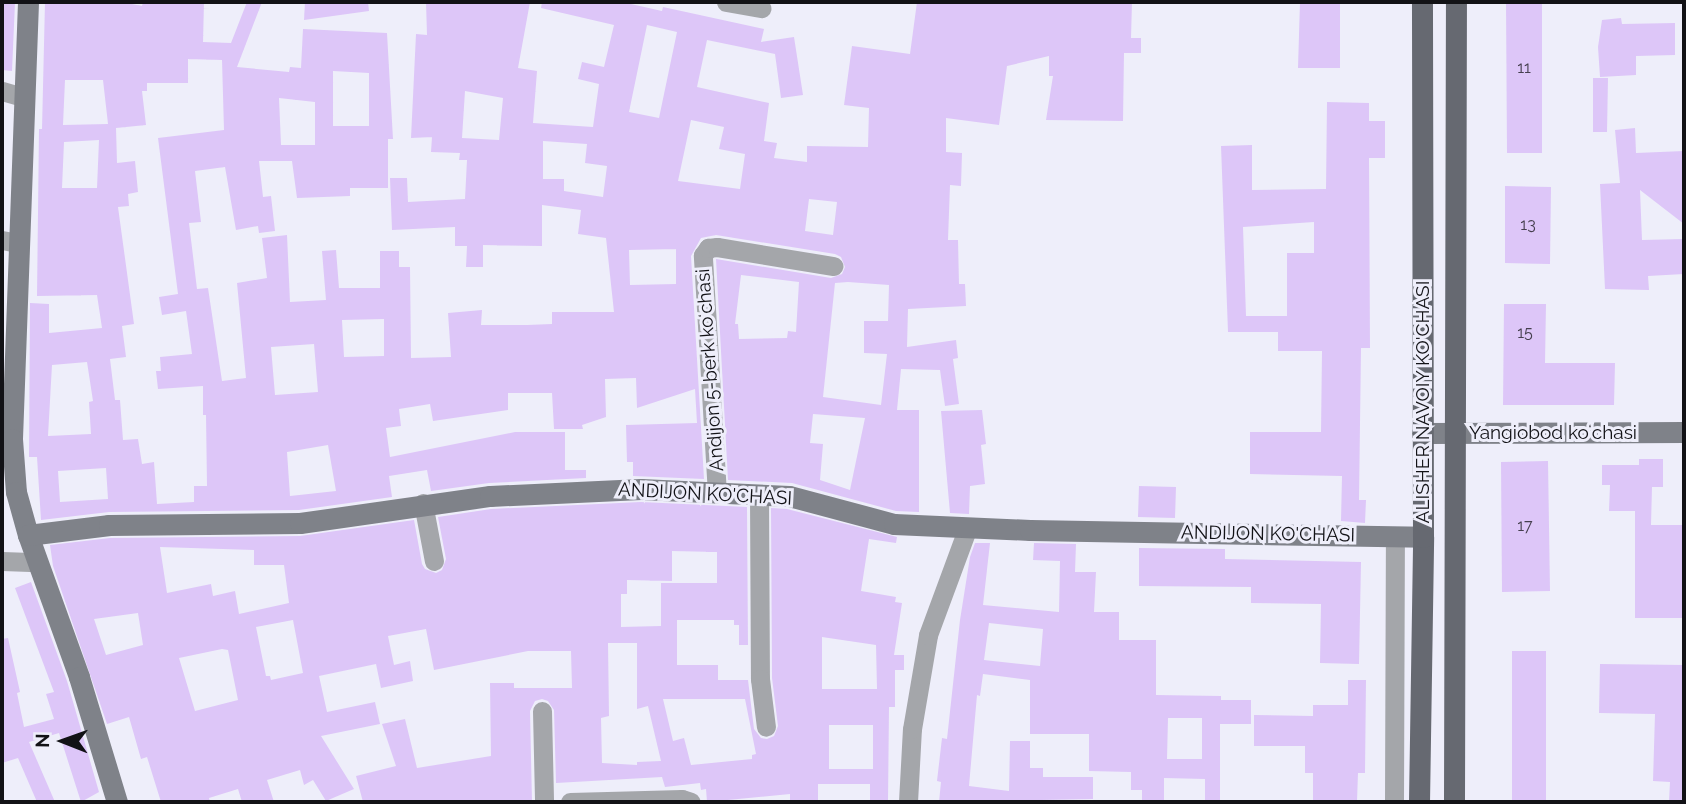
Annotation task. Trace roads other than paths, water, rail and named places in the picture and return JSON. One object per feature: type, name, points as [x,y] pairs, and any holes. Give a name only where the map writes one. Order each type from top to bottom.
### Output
[{"type":"main road","name":"ALISHER NAVOIY KO'CHASI","points":[[1419,802],[1423,537],[1422,2]]},
{"type":"main road","name":"ALISHER NAVOIY KO'CHASI","points":[[1454,802],[1456,2]]},
{"type":"street","points":[[28,2],[23,97],[9,241],[12,439],[16,492],[27,536],[79,677],[117,802]]},
{"type":"street","points":[[726,2],[761,8]]},
{"type":"street","points":[[2,91],[23,97]]},
{"type":"street","name":"Аndijon 5-berk koʻchasi","points":[[717,494],[703,255],[708,248],[717,247],[833,266]]},
{"type":"street","name":"Yangiobod koʻchasi","points":[[1422,433],[1684,432]]},
{"type":"street","name":"ANDIJON KO'CHASI","points":[[27,536],[110,525],[300,523],[423,503],[601,489],[759,495],[812,501],[852,515],[894,524],[1423,537]]},
{"type":"street","points":[[759,495],[760,679],[766,727]]},
{"type":"street","points":[[423,503],[434,561]]},
{"type":"street","points":[[908,802],[912,729],[928,635],[968,527]]},
{"type":"street","points":[[1394,802],[1395,536]]},
{"type":"street","points":[[2,561],[37,562]]},
{"type":"street","points":[[542,712],[544,802]]},
{"type":"street","points":[[570,802],[691,802]]}]
